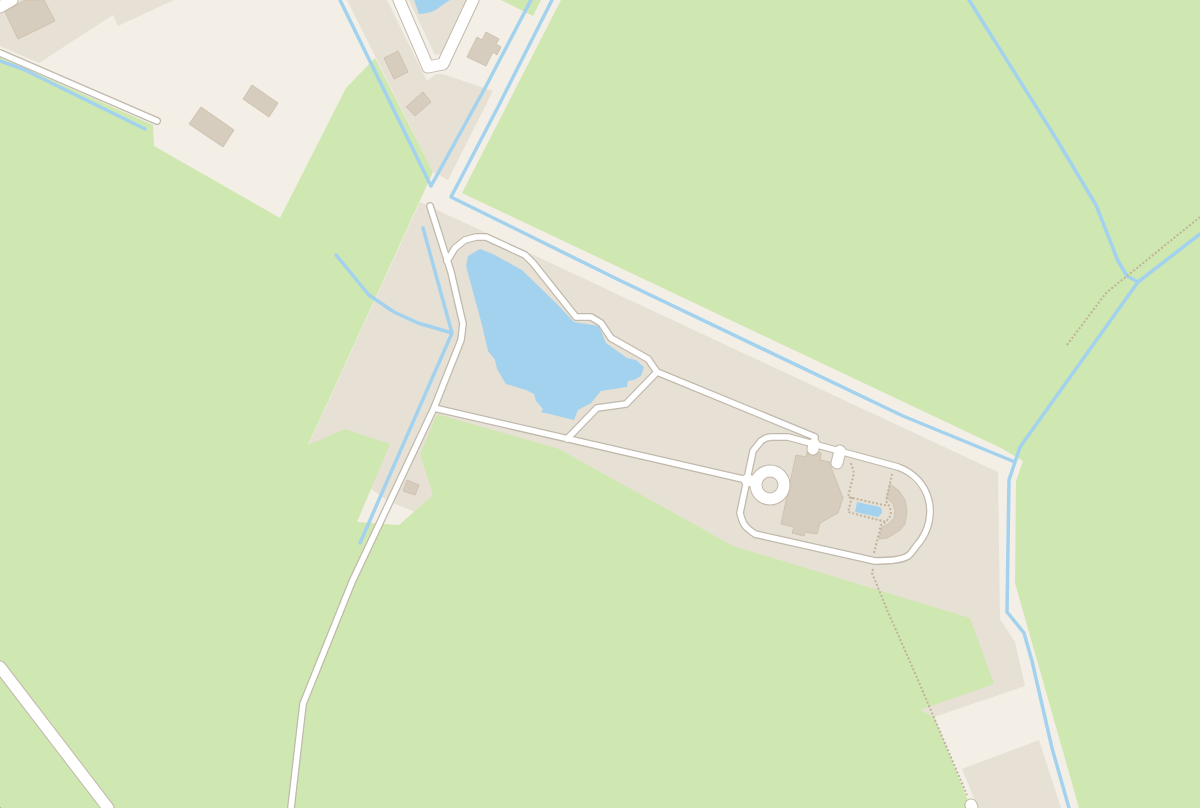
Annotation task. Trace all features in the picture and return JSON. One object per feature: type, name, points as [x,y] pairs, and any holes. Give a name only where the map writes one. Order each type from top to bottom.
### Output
[{"type":"street","points":[[0,7],[12,0]]},
{"type":"street","points":[[399,0],[428,67],[444,64],[473,0]]},
{"type":"street","points":[[837,463],[842,451]]},
{"type":"street","points":[[0,667],[108,808]]},
{"type":"lane","points":[[0,53],[157,121]]},
{"type":"lane","points":[[291,808],[303,704],[352,582],[434,408],[461,340],[463,324],[451,272],[430,206]]},
{"type":"lane","points":[[447,261],[455,248],[465,240],[476,237],[486,237],[525,255],[576,317],[590,318],[602,323],[611,338],[648,359],[658,372],[815,437],[813,447]]},
{"type":"lane","points":[[567,438],[597,408],[626,404],[658,372]]},
{"type":"lane","points":[[434,408],[752,481]]},
{"type":"lane","points":[[771,437],[788,437],[813,447],[842,451],[908,470],[922,483],[928,496],[930,520],[922,539],[908,556],[892,561],[874,561],[755,534],[746,528],[740,513],[752,481],[754,451],[761,441],[771,437]]},
{"type":"path","points":[[1067,345],[1106,293],[1200,217]]},
{"type":"path","points":[[842,451],[852,463],[854,473],[848,497],[889,506]]},
{"type":"path","points":[[894,466],[886,502],[891,510],[891,514],[889,519],[881,525],[872,573],[972,807]]},
{"type":"path","points":[[852,498],[848,512],[886,522]]},
{"type":"shaded area","points":[[20,0],[174,0],[118,26],[113,15],[39,63],[0,46],[0,11]]},
{"type":"shaded area","points":[[347,0],[387,0],[427,81],[436,74],[443,74],[493,91],[448,180],[433,172]]},
{"type":"shaded area","points":[[409,0],[467,0],[442,54],[435,55]]},
{"type":"shaded area","points":[[420,202],[998,472],[1000,619],[1015,642],[1025,686],[934,717],[390,502],[308,446]]},
{"type":"shaded area","points":[[1039,740],[1061,808],[978,808],[962,769]]},
{"type":"green space","points":[[501,0],[541,0],[533,16]]},
{"type":"green space","points":[[561,0],[1200,0],[1200,808],[1079,808],[1015,583],[1016,481],[1023,461],[1001,448],[462,193]]},
{"type":"green space","points":[[0,57],[153,125],[154,146],[280,218],[346,88],[375,58],[433,172],[308,445],[345,429],[390,444],[357,522],[399,525],[433,495],[420,454],[437,414],[559,449],[733,546],[970,618],[994,684],[920,710],[934,717],[971,808],[0,808]]},
{"type":"water","points":[[414,0],[450,0],[436,10],[419,14]]},
{"type":"water","points":[[480,249],[493,254],[522,270],[574,322],[599,326],[606,343],[627,358],[636,360],[644,367],[641,376],[634,380],[628,381],[627,387],[601,391],[591,403],[578,410],[574,420],[541,412],[543,409],[536,401],[534,394],[506,384],[497,369],[495,360],[488,351],[466,266],[468,256]]},
{"type":"water","points":[[857,502],[880,507],[882,513],[878,517],[855,512]]},
{"type":"building","points":[[25,0],[44,0],[55,21],[18,39],[5,12]]},
{"type":"building","points":[[486,32],[499,39],[496,44],[501,47],[497,55],[493,52],[486,66],[467,57],[477,37],[482,40]]},
{"type":"building","points":[[398,51],[408,72],[394,79],[384,58]]},
{"type":"building","points":[[252,85],[278,103],[269,117],[243,99]]},
{"type":"building","points":[[423,92],[431,102],[415,116],[406,107]]},
{"type":"building","points":[[201,107],[234,130],[223,147],[189,124]]},
{"type":"building","points":[[807,452],[812,456],[819,452],[821,453],[820,460],[830,462],[843,498],[838,513],[820,523],[817,534],[805,532],[804,536],[792,533],[794,527],[781,524],[796,455],[806,457]]},
{"type":"building","points":[[407,480],[419,485],[415,495],[403,491]]},
{"type":"building","points":[[890,484],[899,491],[905,500],[907,511],[905,524],[894,534],[887,538],[879,539],[882,527],[894,518],[895,511],[893,504],[887,498]]},
{"type":"waterway","points":[[340,0],[431,186]]},
{"type":"waterway","points":[[431,186],[531,0]]},
{"type":"waterway","points":[[552,0],[451,197],[619,280],[903,416],[1015,462]]},
{"type":"waterway","points":[[969,0],[1096,205],[1118,261],[1127,276],[1138,282]]},
{"type":"waterway","points":[[0,61],[23,69],[145,129]]},
{"type":"waterway","points":[[360,543],[452,333],[423,228]]},
{"type":"waterway","points":[[1069,808],[1052,748],[1024,633],[1007,612],[1009,480],[1020,447],[1138,282],[1200,234]]},
{"type":"waterway","points":[[336,255],[369,295],[394,312],[418,323],[452,333]]}]
